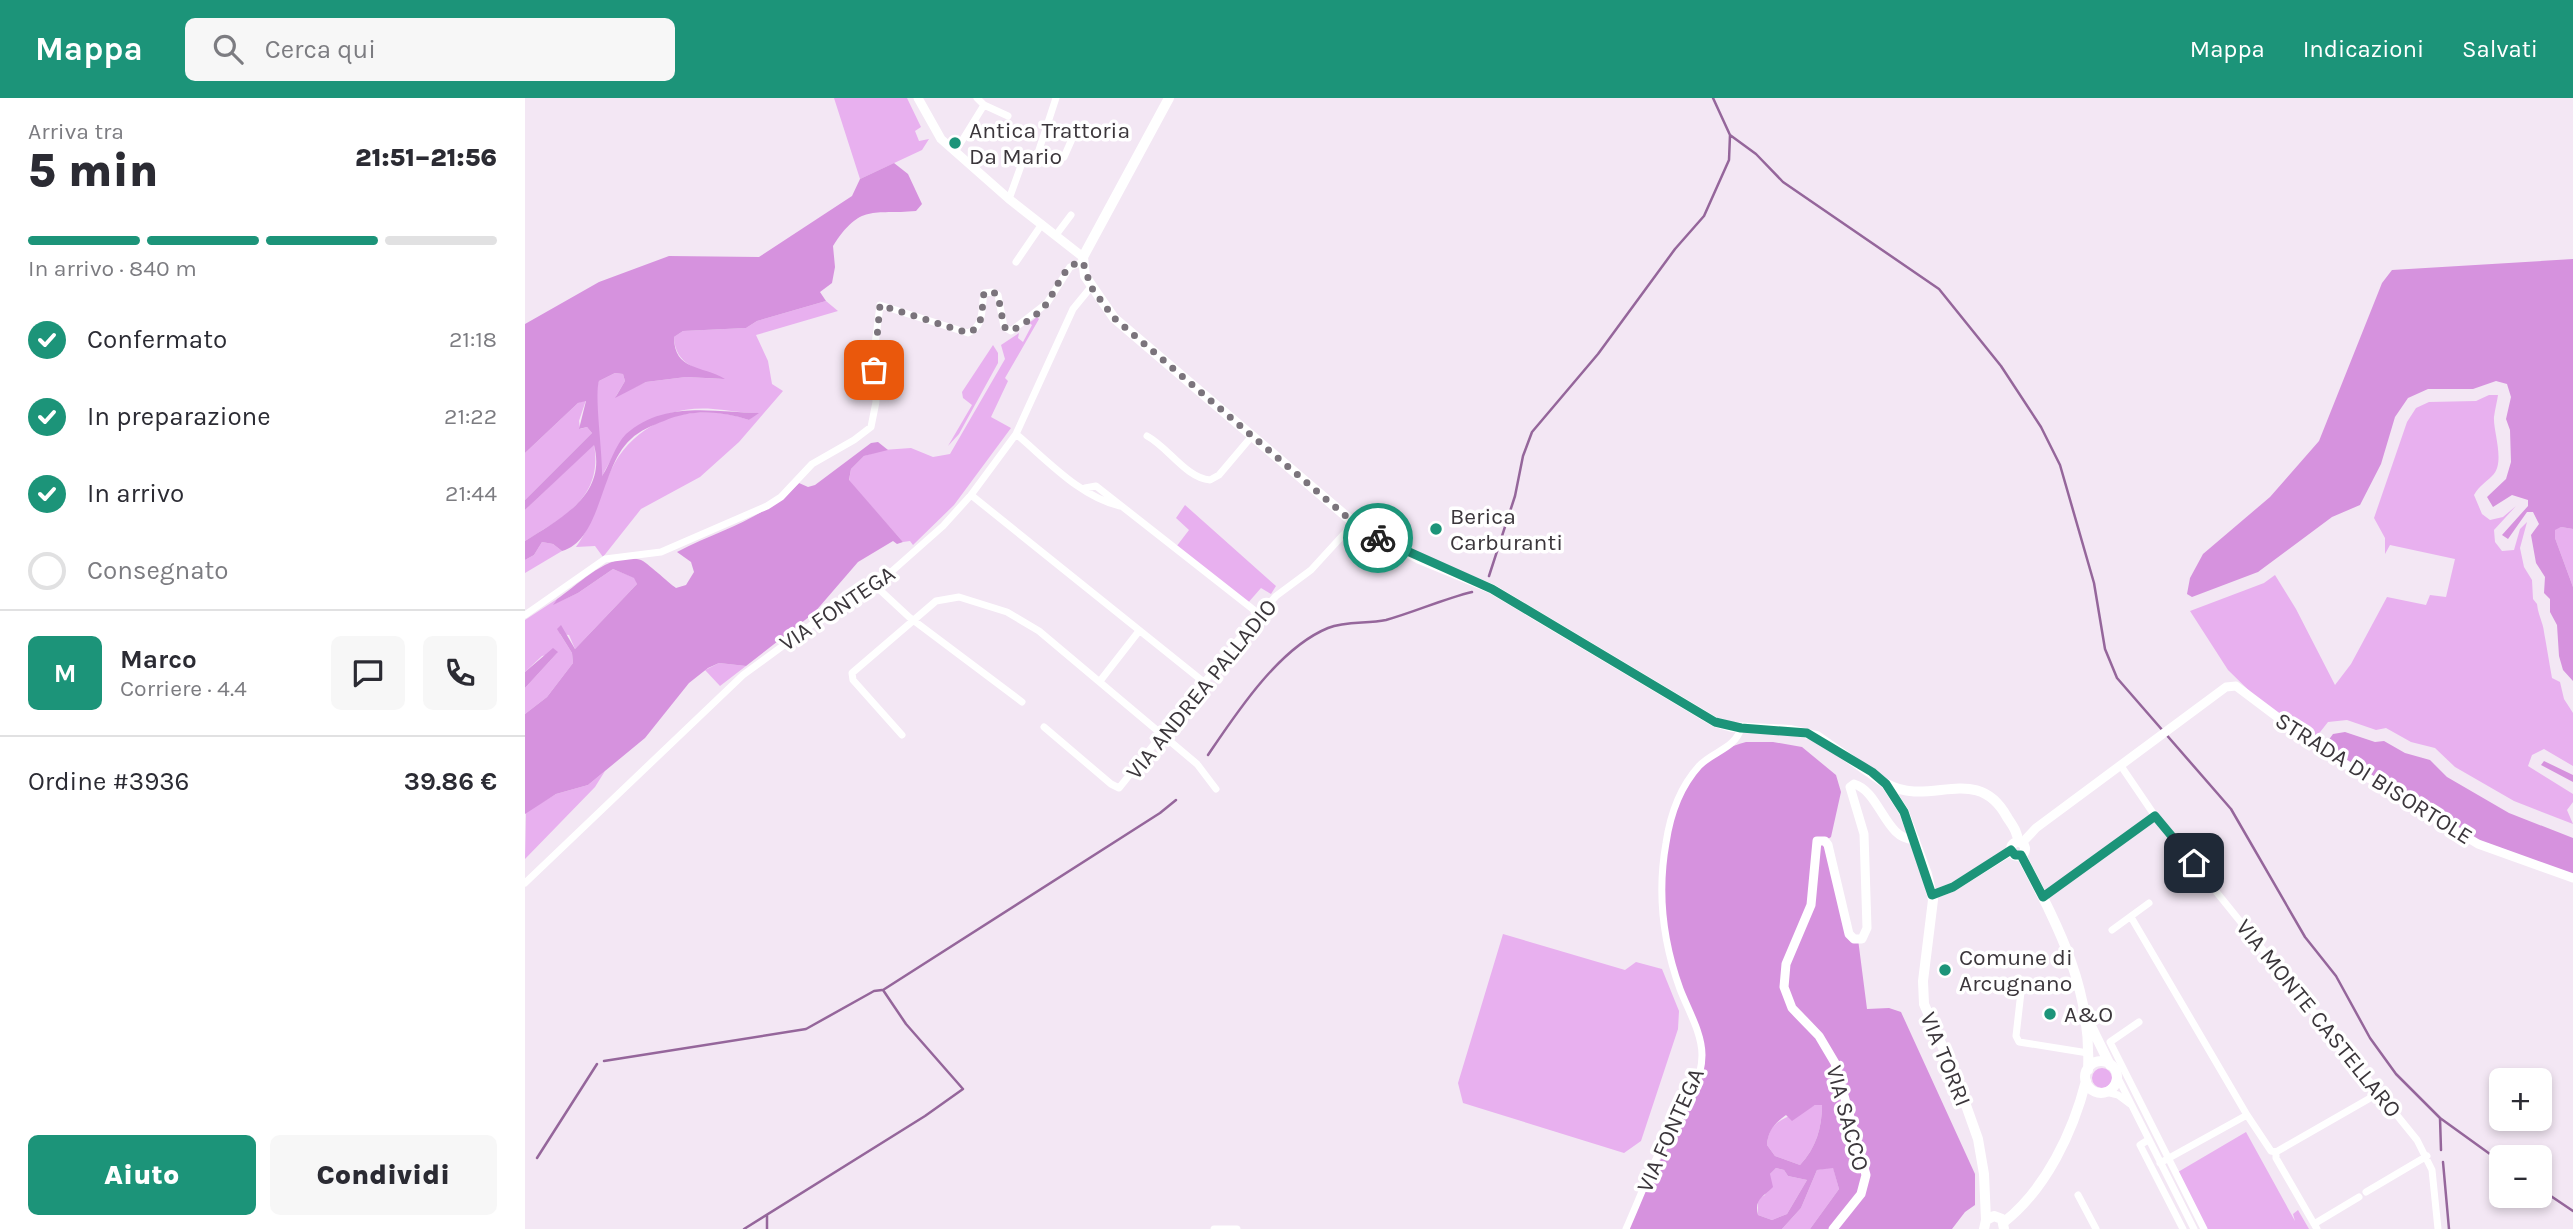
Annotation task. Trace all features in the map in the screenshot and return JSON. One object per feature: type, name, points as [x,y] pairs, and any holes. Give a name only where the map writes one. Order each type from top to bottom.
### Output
[{"type":"main road","points":[[1169,98],[1083,259],[1091,287],[1114,318],[1354,523],[1419,559],[1492,589],[1715,722],[1741,728],[1791,730],[1817,736],[1886,784],[1910,792],[1971,788],[1989,794],[2000,803],[2017,835],[2018,848],[2073,961],[2088,1021],[2117,1076],[2114,1086],[2104,1093],[2089,1097],[2077,1108]]},
{"type":"main road","points":[[1886,784],[1898,802],[1915,839],[1932,895]]},
{"type":"main road","points":[[1898,802],[1910,792]]},
{"type":"main road","name":"VIA TORRI","points":[[1932,895],[1922,995],[1978,1139],[1984,1174],[1985,1225]]},
{"type":"main road","points":[[1985,1225],[1994,1216],[2004,1225],[2046,1174],[2077,1108],[2087,1076],[2088,1021]]},
{"type":"main road","points":[[2104,1093],[2090,1088],[2087,1076],[2096,1063],[2110,1065]]},
{"type":"street","points":[[525,615],[605,559],[661,552],[767,506],[781,497],[812,464],[867,432],[876,412],[874,353],[880,305],[968,333],[982,316],[984,293],[993,292],[998,295],[1004,327],[1011,331],[1026,323],[1047,303],[1069,267],[1083,259],[955,152],[933,128],[918,98]]},
{"type":"street","points":[[977,98],[984,105],[1008,116]]},
{"type":"street","points":[[1036,159],[1056,98]]},
{"type":"street","points":[[955,152],[984,105]]},
{"type":"street","points":[[1047,127],[1072,139],[1064,157]]},
{"type":"street","points":[[1009,199],[1022,163]]},
{"type":"street","points":[[1056,235],[1071,215]]},
{"type":"street","points":[[1016,262],[1042,224]]},
{"type":"street","name":"VIA FONTEGA","points":[[525,883],[656,760],[711,703],[754,666],[855,593],[883,580],[933,536],[971,495],[1016,434],[1073,310],[1091,287]]},
{"type":"street","points":[[1016,434],[1073,482],[1103,502],[1123,507],[1259,614]]},
{"type":"street","points":[[1147,436],[1158,442],[1194,475],[1210,480],[1219,475],[1252,436]]},
{"type":"street","points":[[971,495],[1205,683]]},
{"type":"street","name":"VIA ANDREA PALLADIO","points":[[1044,727],[1116,788],[1127,780],[1164,735],[1259,614],[1276,596],[1311,570],[1354,523]]},
{"type":"street","points":[[883,580],[879,586],[881,591],[915,621],[1022,702]]},
{"type":"street","points":[[902,735],[851,677],[936,601],[946,597],[985,604],[1039,631],[1198,764],[1216,789]]},
{"type":"street","points":[[1100,681],[1139,631]]},
{"type":"street","name":"STRADA DI BISORTOLE","points":[[1932,895],[2018,848],[2036,828],[2226,687],[2236,686],[2317,747],[2478,844],[2573,878]]},
{"type":"street","name":"VIA FONTEGA","points":[[1626,1229],[1699,1076],[1702,1055],[1699,1037],[1670,957],[1665,934],[1661,890],[1666,842],[1686,784],[1711,755],[1736,741],[1741,728]]},
{"type":"street","name":"VIA MONTE CASTELLARO","points":[[2121,766],[2155,816],[2427,1156],[2434,1183],[2438,1229]]},
{"type":"street","name":"VIA SACCO","points":[[1833,1229],[1861,1194],[1866,1175],[1835,1063],[1819,1036],[1787,1000],[1783,974],[1811,905],[1817,841],[1825,841],[1828,845],[1849,934],[1854,939],[1862,939],[1867,928],[1864,834],[1850,787],[1854,784],[1865,791],[1900,835],[1915,839]]},
{"type":"street","points":[[2043,897],[2155,816]]},
{"type":"street","points":[[2112,930],[2149,903]]},
{"type":"street","points":[[2131,916],[2247,1115],[2271,1151],[2276,1152],[2379,1093]]},
{"type":"street","points":[[1989,980],[2070,988],[2079,986]]},
{"type":"street","points":[[2022,983],[2016,1036],[2019,1042],[2088,1053]]},
{"type":"street","points":[[2117,1076],[2194,1229],[2204,1229],[2110,1042],[2140,1022]]},
{"type":"street","points":[[2104,1093],[2122,1097],[2131,1105]]},
{"type":"street","points":[[2159,1163],[2247,1115]]},
{"type":"street","points":[[2148,1140],[2140,1145],[2183,1229]]},
{"type":"street","points":[[2276,1152],[2276,1158],[2316,1227],[2427,1156]]},
{"type":"street","points":[[2078,1195],[2096,1229]]},
{"type":"street","points":[[1214,1229],[1237,1229]]},
{"type":"shaded area","points":[[834,98],[907,98],[921,127],[915,131],[919,141],[929,139],[922,150],[860,179]]},
{"type":"shaded area","points":[[894,163],[908,174],[922,204],[916,211],[878,212],[860,217],[843,232],[833,246],[835,267],[832,283],[820,292],[826,301],[757,321],[746,328],[683,331],[674,337],[675,348],[684,362],[725,379],[686,377],[646,382],[615,398],[625,381],[623,374],[615,373],[599,381],[597,399],[602,476],[626,434],[656,416],[690,410],[759,413],[749,420],[717,413],[696,413],[675,417],[638,433],[621,451],[613,466],[585,533],[575,544],[562,551],[553,544],[542,542],[534,555],[525,560],[525,541],[578,503],[594,478],[596,463],[594,445],[525,510],[525,500],[592,433],[587,427],[579,429],[586,401],[578,403],[525,453],[525,324],[599,282],[669,256],[759,257],[852,196],[860,179]]},
{"type":"shaded area","points":[[2573,259],[2573,529],[2561,527],[2555,530],[2555,538],[2573,587],[2573,681],[2563,670],[2559,656],[2557,625],[2550,612],[2550,599],[2544,593],[2545,577],[2536,563],[2531,535],[2539,524],[2533,512],[2527,512],[2508,539],[2502,535],[2528,506],[2528,500],[2512,495],[2493,507],[2487,497],[2506,479],[2511,462],[2510,430],[2506,419],[2511,397],[2507,384],[2496,381],[2473,389],[2428,389],[2408,398],[2395,417],[2381,464],[2360,505],[2332,517],[2258,572],[2192,597],[2187,594],[2190,578],[2203,554],[2270,497],[2319,441],[2382,283],[2392,270]]},
{"type":"shaded area","points":[[826,301],[838,311],[756,335],[768,361],[772,384],[783,391],[739,442],[700,477],[641,509],[603,557],[595,546],[576,547],[611,470],[622,452],[636,437],[669,418],[688,413],[708,412],[749,420],[757,413],[694,409],[660,417],[632,435],[610,462],[601,479],[596,389],[599,381],[615,373],[623,374],[625,381],[616,396],[646,382],[686,377],[723,379],[697,369],[684,360],[675,347],[674,337],[683,331],[746,328],[757,321]]},
{"type":"shaded area","points":[[1037,317],[1039,319],[1005,378],[1008,381],[991,417],[1011,428],[954,505],[913,545],[910,541],[903,542],[849,481],[851,469],[864,456],[883,450],[911,448],[933,457],[950,454],[1005,359],[1001,345],[1019,333],[1018,338],[1023,342],[1032,325],[1029,323]]},
{"type":"shaded area","points":[[993,345],[998,353],[998,363],[959,434],[948,446],[972,405],[963,398],[962,392]]},
{"type":"shaded area","points":[[2489,395],[2498,395],[2494,423],[2498,463],[2492,476],[2474,495],[2482,514],[2490,520],[2503,517],[2516,506],[2494,530],[2495,542],[2502,551],[2514,550],[2520,529],[2527,522],[2520,548],[2524,567],[2532,580],[2533,599],[2537,604],[2543,628],[2552,678],[2560,682],[2564,699],[2573,713],[2573,766],[2544,749],[2532,755],[2528,766],[2573,794],[2573,802],[2567,810],[2573,824],[2514,801],[2455,767],[2435,748],[2411,742],[2386,728],[2376,730],[2347,720],[2328,722],[2313,741],[2274,715],[2228,670],[2190,611],[2264,583],[2275,575],[2296,609],[2335,685],[2351,664],[2387,597],[2426,605],[2430,595],[2446,597],[2455,559],[2390,545],[2385,554],[2385,538],[2374,518],[2407,422],[2416,408],[2429,402],[2476,401]]},
{"type":"shaded area","points":[[586,400],[579,421],[580,429],[587,427],[592,433],[525,500],[525,453],[578,403]]},
{"type":"shaded area","points":[[878,442],[888,450],[864,456],[851,469],[849,480],[903,542],[897,544],[893,541],[858,562],[814,613],[746,666],[719,663],[708,668],[689,683],[645,738],[588,785],[556,794],[525,814],[525,714],[547,697],[573,663],[572,653],[557,629],[561,625],[575,649],[637,584],[634,578],[613,569],[578,593],[553,605],[557,599],[596,570],[618,560],[630,558],[643,561],[676,588],[686,585],[694,572],[691,562],[677,552],[756,515],[799,483],[808,487],[815,485],[871,443]]},
{"type":"shaded area","points":[[594,444],[593,478],[587,492],[567,514],[525,541],[525,510]]},
{"type":"shaded area","points":[[1185,505],[1276,586],[1271,594],[1261,588],[1247,604],[1176,547],[1189,530],[1176,518]]},
{"type":"shaded area","points":[[2555,529],[2573,529],[2573,587],[2555,538]]},
{"type":"shaded area","points":[[542,542],[553,544],[562,551],[525,573],[525,560],[534,555]]},
{"type":"shaded area","points":[[613,569],[635,578],[637,584],[575,649],[569,635],[560,634],[572,653],[573,663],[547,697],[525,714],[525,688],[557,653],[542,656],[525,672],[525,620],[557,599],[554,604],[578,593]]},
{"type":"shaded area","points":[[553,648],[558,652],[525,688],[525,672]]},
{"type":"shaded area","points":[[719,663],[746,666],[720,686],[705,670]]},
{"type":"shaded area","points":[[2345,732],[2375,742],[2384,741],[2405,753],[2430,760],[2447,777],[2509,813],[2573,838],[2573,875],[2501,853],[2322,749],[2333,734]]},
{"type":"shaded area","points":[[1746,742],[1773,742],[1802,747],[1836,775],[1841,792],[1831,837],[1825,841],[1849,934],[1858,939],[1867,1009],[1889,1008],[1901,1012],[1975,1174],[1975,1205],[1965,1212],[1952,1229],[1810,1229],[1839,1189],[1833,1168],[1817,1170],[1801,1208],[1782,1229],[1626,1229],[1679,1123],[1701,1058],[1694,1024],[1670,956],[1663,895],[1664,862],[1669,830],[1679,801],[1695,775],[1717,755]],"holes":[[[1815,1105],[1822,1105],[1821,1122],[1814,1145],[1806,1158],[1800,1165],[1775,1156],[1767,1145],[1775,1125],[1786,1115],[1792,1121]],[[1776,1168],[1784,1170],[1788,1176],[1807,1180],[1787,1214],[1772,1220],[1758,1215],[1757,1205],[1773,1187],[1770,1174]]]},
{"type":"shaded area","points":[[2544,761],[2573,775],[2573,782],[2541,765]]},
{"type":"shaded area","points":[[605,771],[595,787],[525,859],[526,812],[556,794],[588,785]]},
{"type":"shaded area","points":[[1503,934],[1625,970],[1636,962],[1662,969],[1679,1011],[1678,1029],[1641,1141],[1624,1153],[1463,1103],[1458,1083]]},
{"type":"shaded area","points":[[2102,1068],[2109,1071],[2112,1078],[2109,1085],[2102,1088],[2095,1085],[2092,1078],[2095,1071]]},
{"type":"shaded area","points":[[1815,1105],[1822,1105],[1821,1122],[1814,1145],[1806,1158],[1800,1165],[1775,1156],[1767,1145],[1772,1128],[1784,1119]]},
{"type":"shaded area","points":[[2246,1132],[2295,1221],[2293,1214],[2298,1210],[2309,1229],[2207,1229],[2178,1172]]},
{"type":"shaded area","points":[[1833,1167],[1839,1189],[1810,1229],[1782,1229],[1801,1208],[1817,1170]]},
{"type":"shaded area","points":[[1776,1168],[1784,1170],[1788,1176],[1807,1180],[1787,1214],[1772,1220],[1758,1215],[1758,1199],[1765,1195],[1770,1174]]},
{"type":"waterway","points":[[1713,98],[1730,135],[1756,154],[1783,182],[1939,289],[2001,366],[2041,427],[2060,465],[2094,583],[2105,649],[2117,678],[2231,809],[2305,937],[2336,976],[2370,1038],[2396,1074],[2440,1118],[2489,1153]]},
{"type":"waterway","points":[[1489,576],[1532,432],[1598,354],[1675,249],[1704,216],[1729,160],[1730,135]]},
{"type":"waterway","points":[[1208,755],[1260,683],[1310,637],[1335,626],[1386,620],[1472,592]]},
{"type":"waterway","points":[[744,1229],[925,1116],[963,1089],[906,1024],[883,990],[1160,813],[1176,800]]},
{"type":"waterway","points":[[604,1061],[806,1029],[874,991],[882,990]]},
{"type":"waterway","points":[[537,1158],[597,1064]]},
{"type":"waterway","points":[[2440,1118],[2441,1150]]},
{"type":"waterway","points":[[2443,1162],[2449,1229]]},
{"type":"waterway","points":[[2552,1197],[2573,1211]]},
{"type":"waterway","points":[[767,1215],[767,1229]]},
{"type":"way so far","points":[[874,370],[880,305],[906,311],[968,333],[979,323],[984,293],[989,291],[998,295],[1004,327],[1011,331],[1026,323],[1047,303],[1069,267],[1075,262],[1083,262],[1091,287],[1114,318],[1311,488],[1354,523],[1378,538]]},
{"type":"place","name":"Antica Trattoria Da Mario","points":[[955,143]]},
{"type":"place","name":"Berica Carburanti","points":[[1436,529]]},
{"type":"place","name":"Comune di Arcugnano","points":[[1945,970]]},
{"type":"place","name":"A&O","points":[[2050,1014]]},
{"type":"route","points":[[1378,538],[1419,559],[1492,589],[1715,722],[1732,727],[1791,730],[1817,736],[1886,784],[1904,812],[1932,895],[1953,887],[2011,850],[2015,855],[2021,855],[2043,897],[2155,816],[2194,863]]}]
